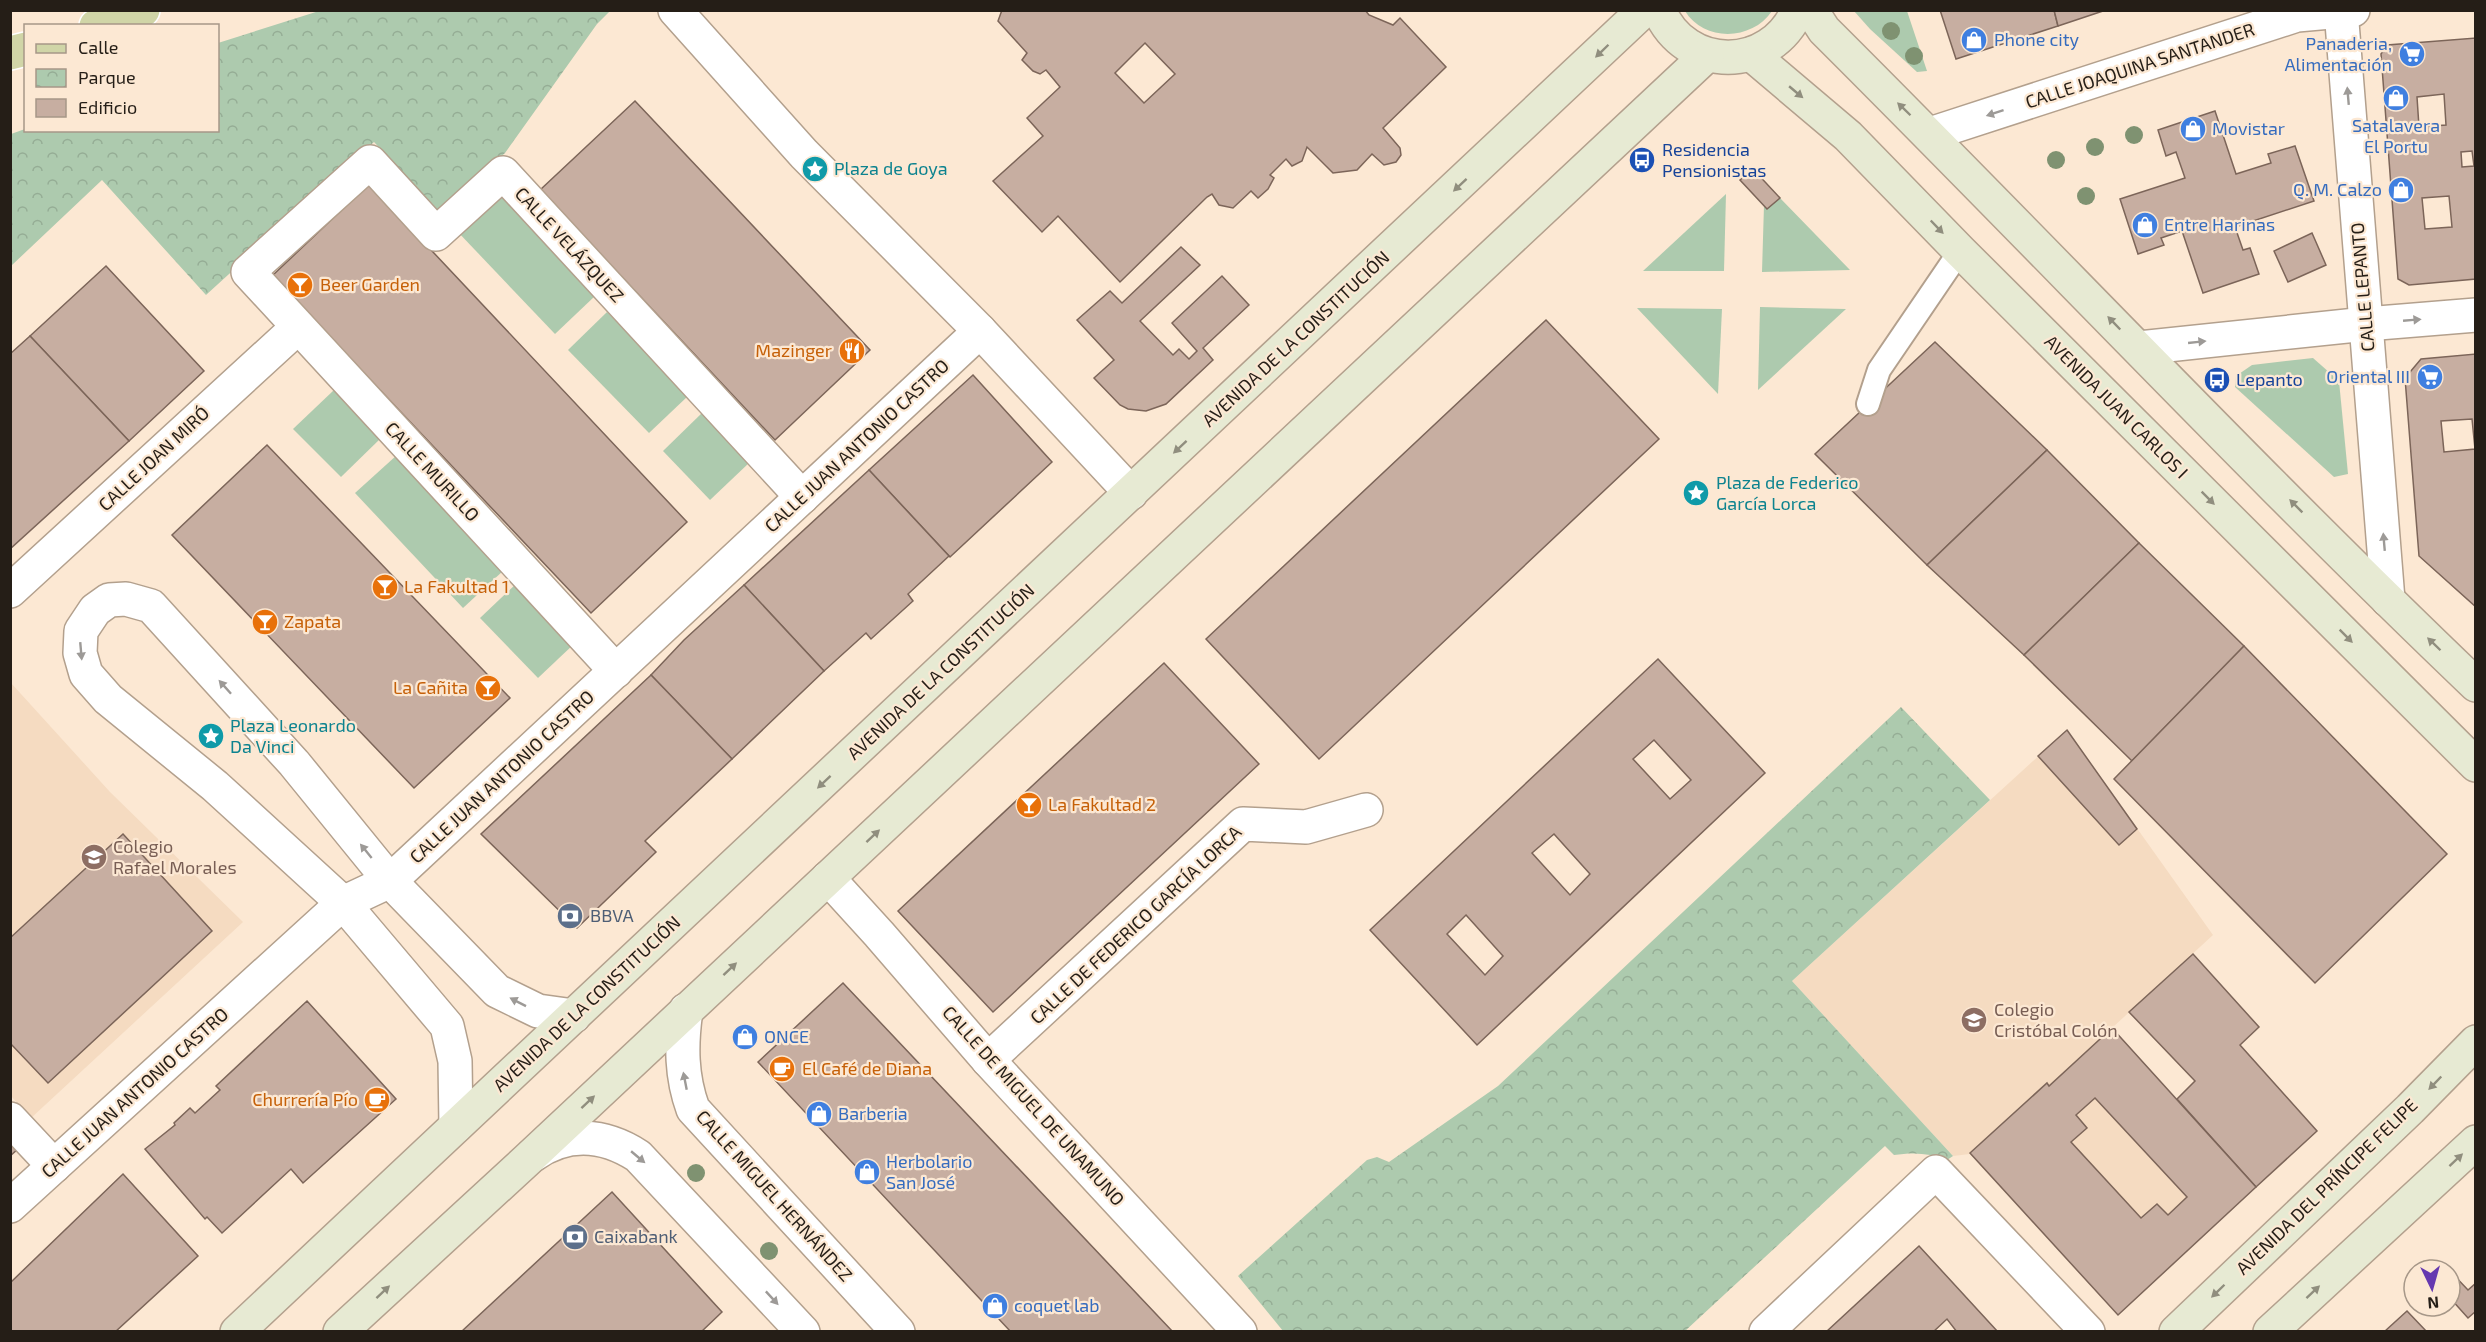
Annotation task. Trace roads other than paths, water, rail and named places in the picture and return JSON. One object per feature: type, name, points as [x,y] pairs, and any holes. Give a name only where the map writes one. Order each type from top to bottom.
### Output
[{"type":"main road","points":[[102,24],[143,10]]},
{"type":"street","points":[[675,10],[804,154],[980,331],[1131,493]]},
{"type":"street","name":"AVENIDA DE LA CONSTITUCIÓN","points":[[237,1332],[1644,10]]},
{"type":"street","points":[[1659,10],[1664,21],[1678,39],[1707,55],[1734,58],[1751,54],[1781,37],[1798,10]]},
{"type":"street","points":[[1811,10],[1824,30],[1930,134],[2388,600],[2475,685]]},
{"type":"street","name":"CALLE JOAQUINA SANTANDER","points":[[1930,134],[2297,15],[2345,11]]},
{"type":"street","name":"CALLE LEPANTO","points":[[2345,11],[2366,324],[2388,600]]},
{"type":"street","name":"AVENIDA JUAN CARLOS I","points":[[1751,54],[1848,136],[1960,251],[2475,765]]},
{"type":"street","points":[[340,1332],[527,1160],[1707,55]]},
{"type":"street","name":"CALLE VELÁZQUEZ","points":[[249,272],[370,162],[436,234],[503,173],[802,497]]},
{"type":"street","name":"CALLE MURILLO","points":[[249,272],[616,671]]},
{"type":"street","points":[[2139,348],[2475,315]]},
{"type":"street","name":"CALLE JOAN MIRÓ","points":[[10,591],[298,327]]},
{"type":"street","name":"CALLE JUAN ANTONIO CASTRO","points":[[10,1206],[343,903],[390,881],[980,331]]},
{"type":"street","points":[[456,1126],[455,1061],[447,1026],[343,903],[215,786],[108,699],[86,674],[80,653],[81,631],[95,610],[109,600],[126,599],[151,606],[294,763],[390,881],[497,991],[538,1011],[574,1016]]},
{"type":"street","name":"CALLE DE FEDERICO GARCÍA LORCA","points":[[988,1060],[1243,824],[1306,827],[1366,810]]},
{"type":"street","name":"CALLE DE MIGUEL DE UNAMUNO","points":[[828,878],[988,1060],[1240,1332]]},
{"type":"street","name":"CALLE MIGUEL HERNÁNDEZ","points":[[686,1010],[682,1038],[682,1062],[684,1079],[693,1109],[898,1332]]},
{"type":"street","name":"AVENIDA DEL PRÍNCIPE FELIPE","points":[[2176,1332],[2410,1109],[2475,1042]]},
{"type":"street","points":[[10,1119],[54,1166]]},
{"type":"street","points":[[527,1160],[545,1147],[566,1139],[588,1137],[623,1146],[638,1156],[803,1332]]},
{"type":"street","points":[[2270,1332],[2475,1142]]},
{"type":"street","points":[[1766,1332],[1936,1172],[2088,1332]]},
{"type":"lane","points":[[1868,404],[1879,370],[1960,251]]},
{"type":"place","name":"Phone city","points":[[1974,40]]},
{"type":"place","name":"Panaderia, Alimentación","points":[[2412,54]]},
{"type":"place","name":"Satalavera El Portu","points":[[2396,98]]},
{"type":"place","name":"Movistar","points":[[2193,129]]},
{"type":"place","name":"Residencia Pensionistas","points":[[1642,160]]},
{"type":"place","name":"Plaza de Goya","points":[[815,169]]},
{"type":"place","name":"Q. M. Calzo","points":[[2401,190]]},
{"type":"place","name":"Entre Harinas","points":[[2145,225]]},
{"type":"place","name":"Beer Garden","points":[[300,285]]},
{"type":"place","name":"Mazinger","points":[[852,351]]},
{"type":"place","name":"Oriental III","points":[[2430,377]]},
{"type":"place","name":"Lepanto","points":[[2217,380]]},
{"type":"place","name":"Plaza de Federico García Lorca","points":[[1696,493]]},
{"type":"place","name":"La Fakultad 1","points":[[385,587]]},
{"type":"place","name":"Zapata","points":[[265,622]]},
{"type":"place","name":"La Cañita","points":[[488,688]]},
{"type":"place","name":"Plaza Leonardo Da Vinci","points":[[211,736]]},
{"type":"place","name":"La Fakultad 2","points":[[1029,805]]},
{"type":"place","name":"Colegio Rafael Morales","points":[[94,857]]},
{"type":"place","name":"BBVA","points":[[570,916]]},
{"type":"place","name":"Colegio Cristóbal Colón","points":[[1974,1020]]},
{"type":"place","name":"ONCE","points":[[745,1037]]},
{"type":"place","name":"El Café de Diana","points":[[782,1069]]},
{"type":"place","name":"Churrería Pío","points":[[377,1100]]},
{"type":"place","name":"Barberia","points":[[819,1114]]},
{"type":"place","name":"Herbolario San José","points":[[867,1172]]},
{"type":"place","name":"Caixabank","points":[[575,1237]]},
{"type":"place","name":"coquet lab","points":[[995,1306]]}]
